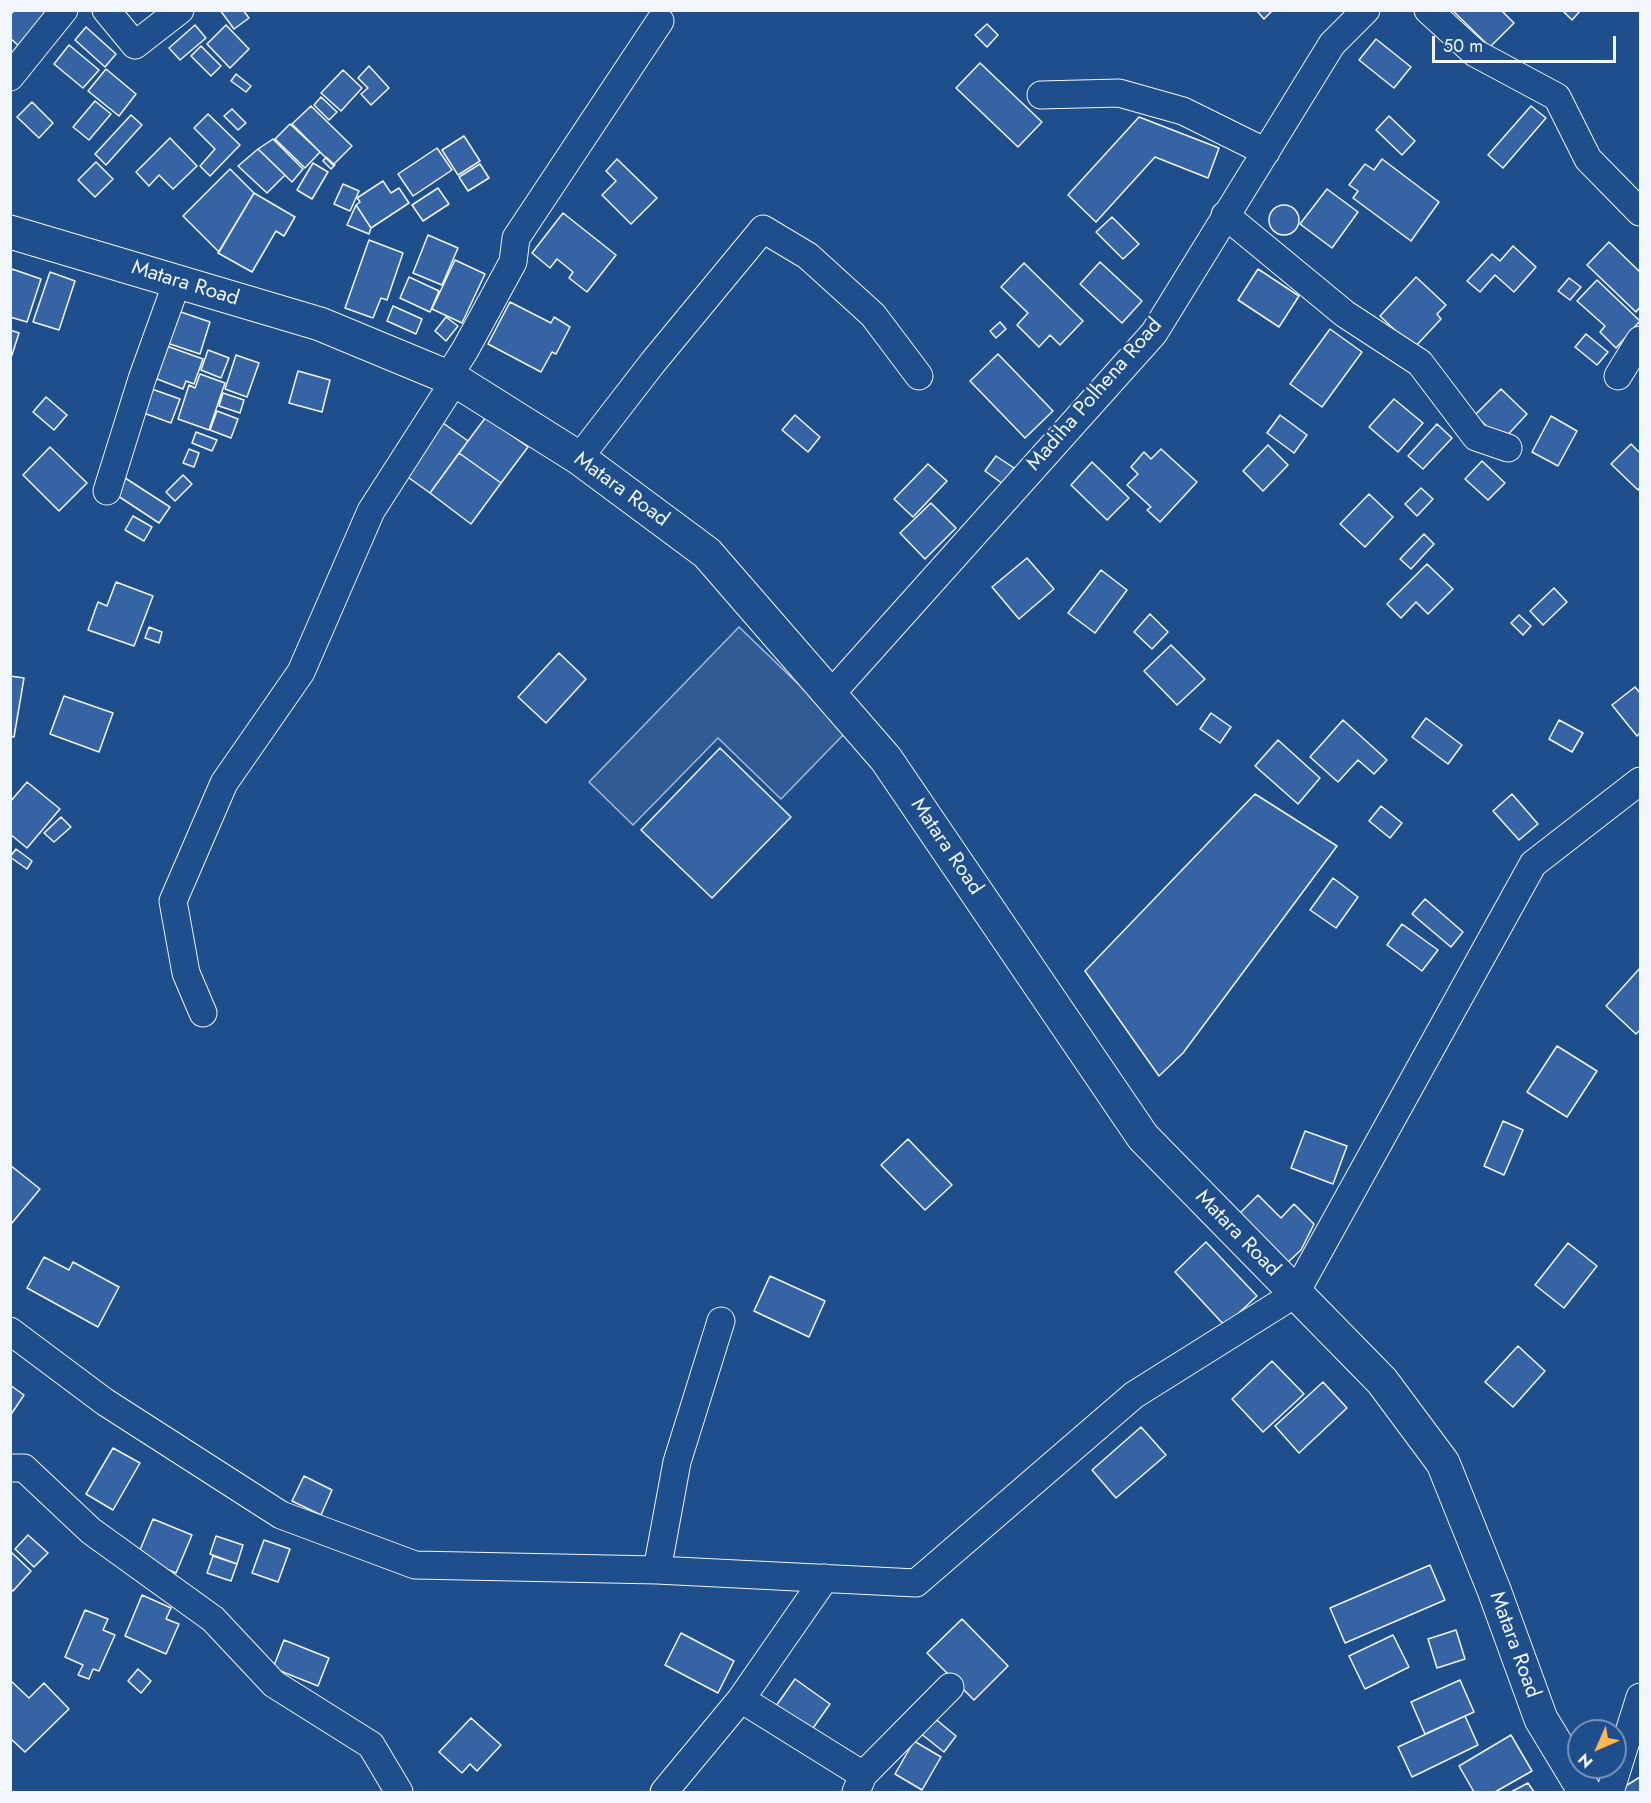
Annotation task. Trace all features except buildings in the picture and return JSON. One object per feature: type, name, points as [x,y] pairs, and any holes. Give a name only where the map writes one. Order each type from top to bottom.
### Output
[{"type":"highway","name":"Matara Road","points":[[10,232],[320,324],[452,379],[579,458],[707,553],[886,759],[1143,1137],[1382,1381],[1443,1463],[1494,1590],[1541,1719],[1585,1792]]},
{"type":"street","points":[[10,77],[64,10]]},
{"type":"street","points":[[106,10],[135,45],[180,10]]},
{"type":"street","name":"Madiha Polhena Road","points":[[830,695],[1154,333],[1332,44],[1366,10]]},
{"type":"street","points":[[1428,10],[1475,53],[1557,97],[1588,159],[1641,212]]},
{"type":"street","points":[[203,1013],[186,973],[174,901],[225,783],[302,672],[371,511],[452,379],[465,350],[513,262],[516,238],[660,21]]},
{"type":"street","points":[[1041,95],[1119,93],[1183,111],[1266,152]]},
{"type":"street","points":[[1225,215],[1345,314],[1420,363],[1476,437],[1508,448]]},
{"type":"street","points":[[579,458],[654,361],[763,230],[808,256],[873,315],[919,376]]},
{"type":"street","points":[[107,491],[142,379],[177,282]]},
{"type":"street","points":[[1618,376],[1641,340]]},
{"type":"street","points":[[10,1331],[105,1402],[281,1515],[415,1565],[657,1570],[916,1583],[1134,1395],[1295,1294],[1533,864],[1641,781]]},
{"type":"street","points":[[657,1570],[677,1462],[721,1321]]},
{"type":"street","points":[[10,1468],[24,1468],[90,1531],[213,1619],[274,1684],[371,1745],[399,1792]]},
{"type":"street","points":[[664,1792],[741,1699],[825,1578]]},
{"type":"street","points":[[741,1699],[859,1784],[950,1687]]},
{"type":"street","points":[[1611,1792],[1641,1697]]},
{"type":"shaded area","points":[[739,627],[847,731],[781,799],[718,738],[633,825],[589,782]]}]
